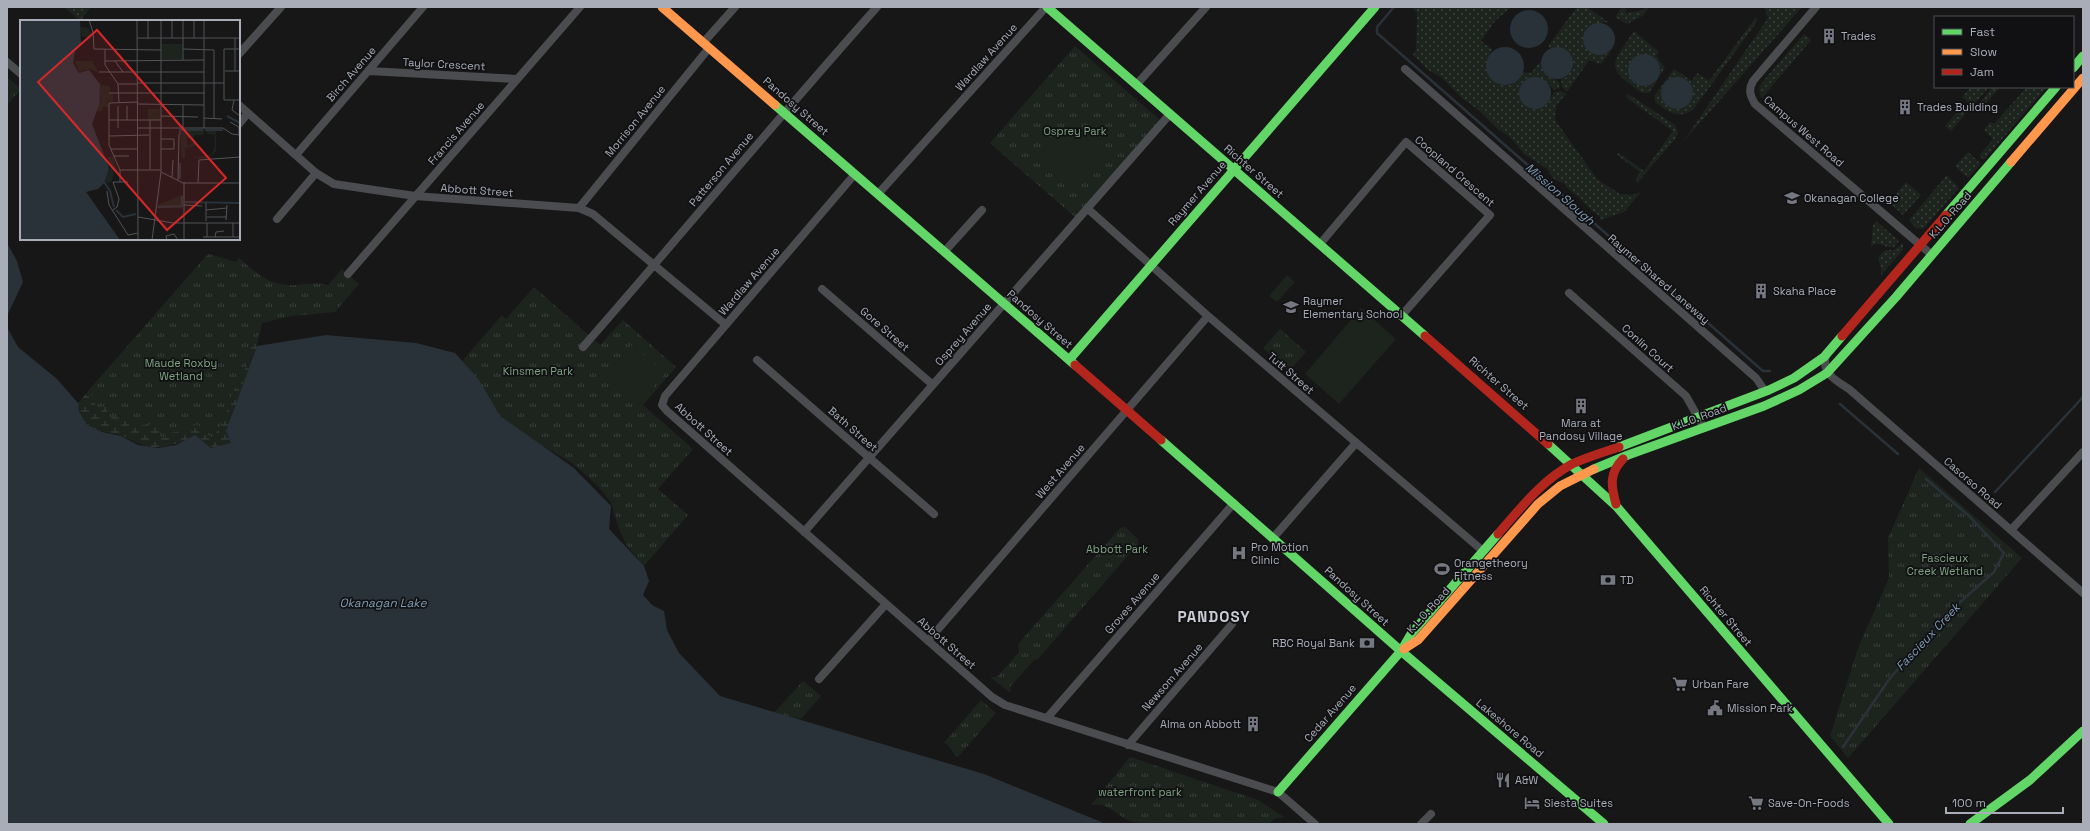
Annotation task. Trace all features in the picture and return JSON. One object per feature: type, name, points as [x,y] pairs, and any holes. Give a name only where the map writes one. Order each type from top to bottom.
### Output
[{"type":"street","points":[[240,53],[281,7]]},
{"type":"street","name":"Birch Avenue","points":[[296,155],[423,7]]},
{"type":"street","name":"Francis Avenue","points":[[348,274],[580,7]]},
{"type":"street","name":"Pandosy Street","points":[[662,7],[1234,503],[1401,651]]},
{"type":"street","name":"Morrison Avenue","points":[[579,208],[735,7]]},
{"type":"street","name":"Patterson Avenue","points":[[583,347],[656,265],[783,112],[877,7]]},
{"type":"street","name":"Richter Street","points":[[1047,7],[1584,474],[1617,507],[1889,824]]},
{"type":"street","name":"Wardlaw Avenue","points":[[878,194],[1047,7]]},
{"type":"street","points":[[1137,84],[1206,7]]},
{"type":"street","name":"Raymer Avenue","points":[[1069,360],[1375,7]]},
{"type":"street","name":"Campus West Road","points":[[1816,7],[1752,81],[1749,90],[1750,96],[1755,104],[1932,255]]},
{"type":"street","points":[[2074,67],[2083,56]]},
{"type":"street","points":[[7,62],[20,73]]},
{"type":"street","name":"Raymer Shared Laneway","points":[[1404,69],[1756,378],[1765,391]]},
{"type":"street","name":"Taylor Crescent","points":[[369,71],[517,79]]},
{"type":"street","name":"K.L.O. Road","points":[[1401,651],[1418,640],[1538,504],[1560,486],[1628,455],[1764,406],[1799,390],[1831,370],[2082,80]]},
{"type":"street","name":"K.L.O. Road","points":[[1401,651],[1411,634],[1483,551],[1531,496],[1552,477],[1573,464],[1698,415],[1765,391],[1794,378],[1826,355],[2055,88]]},
{"type":"street","name":"Abbott Street","points":[[240,106],[316,173],[334,184],[415,196],[579,208],[593,214],[656,265],[726,325]]},
{"type":"street","points":[[240,123],[248,113]]},
{"type":"street","name":"Osprey Avenue","points":[[804,532],[1170,114]]},
{"type":"street","name":"Coopland Crescent","points":[[1320,244],[1406,142],[1490,215],[1402,315]]},
{"type":"street","points":[[277,219],[316,173]]},
{"type":"street","name":"Wardlaw Avenue","points":[[662,405],[665,396],[855,174]]},
{"type":"street","name":"Tutt Street","points":[[1088,209],[1142,255],[1151,266],[1208,316],[1483,551]]},
{"type":"street","points":[[945,252],[982,210]]},
{"type":"street","name":"Gore Street","points":[[822,289],[934,385]]},
{"type":"street","name":"Conlin Court","points":[[1569,293],[1686,396],[1704,428]]},
{"type":"street","name":"West Avenue","points":[[928,641],[1208,316]]},
{"type":"street","points":[[1826,355],[1824,362],[1831,370]]},
{"type":"street","name":"Bath Street","points":[[757,360],[934,514]]},
{"type":"street","name":"Casorso Road","points":[[1831,370],[1849,389],[2083,593]]},
{"type":"street","name":"Abbott Street","points":[[662,405],[992,697],[1005,705],[1278,792]]},
{"type":"street","points":[[1273,538],[1356,443]]},
{"type":"street","points":[[2010,530],[2083,452]]},
{"type":"street","points":[[1617,507],[1611,490],[1611,478],[1615,466],[1628,455]]},
{"type":"street","name":"Groves Avenue","points":[[1047,718],[1234,503]]},
{"type":"street","points":[[819,679],[886,604]]},
{"type":"street","name":"Newsom Avenue","points":[[1128,745],[1232,624]]},
{"type":"street","name":"Cedar Avenue","points":[[1278,792],[1401,651]]},
{"type":"street","name":"Lakeshore Road","points":[[1401,651],[1604,824]]},
{"type":"street","points":[[1970,824],[2030,780],[2083,731]]},
{"type":"street","points":[[1278,792],[1315,824]]},
{"type":"street","points":[[1421,824],[1431,814]]},
{"type":"green space","points":[[64,7],[91,7],[81,20]]},
{"type":"green space","points":[[1412,7],[1511,7],[1495,21],[1481,41],[1493,50],[1490,53],[1512,84],[1523,72],[1531,73],[1541,62],[1544,72],[1559,82],[1560,88],[1554,90],[1548,83],[1529,78],[1521,85],[1519,95],[1551,98],[1554,92],[1561,91],[1566,94],[1556,106],[1555,120],[1597,179],[1620,194],[1632,195],[1641,192],[1624,212],[1600,220],[1600,216],[1566,187],[1564,183],[1555,180],[1546,168],[1524,154],[1509,136],[1499,130],[1480,111],[1463,99],[1441,77],[1428,70],[1413,55],[1416,50],[1417,14]]},
{"type":"green space","points":[[1577,7],[1587,7],[1608,22],[1598,23],[1603,55],[1611,51],[1601,64],[1589,60],[1567,92],[1562,87],[1561,79],[1566,77],[1573,68],[1566,50],[1561,48],[1551,49],[1548,46]]},
{"type":"green space","points":[[1622,7],[1625,7],[1626,13],[1644,10],[1644,7],[1649,7],[1644,15],[1627,24],[1615,17]]},
{"type":"green space","points":[[1764,7],[1802,7],[1683,142],[1768,18]]},
{"type":"green space","points":[[1756,17],[1756,23],[1693,110],[1687,113],[1677,114],[1655,102],[1655,95],[1674,69],[1692,81],[1697,73],[1709,81]],"holes":[[[1671,78],[1686,80],[1692,88],[1663,85]]]},
{"type":"green space","points":[[1634,31],[1659,52],[1656,56],[1665,68],[1649,93],[1642,93],[1630,84],[1617,71],[1615,65],[1616,59]],"holes":[[[1642,54],[1656,60],[1648,86],[1635,83],[1629,73],[1631,61]]]},
{"type":"green space","points":[[1804,34],[1811,40],[1762,98],[1759,87]]},
{"type":"green space","name":"Osprey Park","points":[[1075,46],[1160,120],[1075,217],[990,143]]},
{"type":"green space","points":[[7,77],[20,88],[20,90],[7,105]]},
{"type":"green space","points":[[1970,88],[1988,88],[1972,106],[1962,97]]},
{"type":"green space","points":[[1992,88],[1999,88],[1979,112],[1975,108]]},
{"type":"green space","points":[[2026,88],[2046,88],[1984,160],[1979,156],[1993,139],[1984,130],[1990,122],[1994,124]]},
{"type":"green space","points":[[1628,94],[1675,125],[1678,132],[1676,138],[1638,182],[1635,180],[1640,172],[1617,155],[1619,153],[1644,171],[1673,131],[1628,99],[1626,96]]},
{"type":"green space","points":[[1963,105],[1969,110],[1951,131],[1945,126]]},
{"type":"green space","points":[[1076,132],[1097,141],[1110,151],[1078,188],[1070,190],[1036,160],[1054,139]]},
{"type":"green space","points":[[1968,152],[1981,164],[1968,178],[1955,166]]},
{"type":"green space","points":[[1947,175],[1959,188],[1923,229],[1916,228],[1909,220]]},
{"type":"green space","points":[[1906,182],[1921,195],[1903,215],[1889,202]]},
{"type":"green space","points":[[1876,221],[1899,241],[1894,247],[1875,244],[1871,247],[1873,225]]},
{"type":"green space","points":[[1903,243],[1903,250],[1881,275],[1881,268],[1878,258],[1885,250],[1894,250]]},
{"type":"green space","name":"Maude Roxby Wetland","points":[[208,254],[236,262],[239,258],[262,322],[257,346],[226,431],[232,443],[211,448],[195,436],[169,446],[149,447],[88,425],[82,418],[78,403]]},
{"type":"green space","name":"Maude Roxby Wetland","points":[[208,254],[236,262],[239,258],[258,274],[272,282],[280,284],[297,285],[316,283],[328,285],[342,269],[359,284],[335,312],[292,316],[262,323],[257,337],[251,345],[251,355],[246,362],[247,367],[239,375],[238,382],[228,403],[226,416],[213,438],[208,435],[207,428],[197,425],[189,426],[186,431],[166,433],[165,438],[162,438],[159,433],[160,429],[154,423],[143,425],[136,424],[124,418],[108,417],[107,408],[104,406],[98,408],[93,401],[94,398],[88,391]]},
{"type":"green space","points":[[1287,275],[1295,282],[1277,302],[1269,296]]},
{"type":"green space","name":"Kinsmen Park","points":[[534,287],[600,345],[623,320],[676,367],[643,405],[693,449],[658,489],[688,515],[644,566],[627,546],[619,529],[611,503],[599,487],[572,463],[495,418],[458,366],[502,315],[506,319]]},
{"type":"green space","points":[[1361,308],[1396,339],[1339,404],[1305,374]]},
{"type":"green space","points":[[1280,329],[1306,352],[1289,371],[1263,348]]},
{"type":"green space","points":[[632,345],[665,373],[639,404],[605,375]]},
{"type":"green space","name":"Fascieux Creek Wetland","points":[[1919,468],[2022,558],[1848,758],[1830,736],[1858,648],[1889,578],[1888,538]]},
{"type":"green space","name":"Abbott Park","points":[[1125,527],[1138,539],[1138,544],[1037,660],[1035,659],[1010,687],[1011,693],[990,677],[997,677],[1019,652],[1018,645],[1025,636],[1120,528]]},
{"type":"green space","points":[[803,681],[821,696],[801,719],[773,714]]},
{"type":"green space","points":[[981,700],[996,713],[958,757],[948,745],[944,743]]},
{"type":"green space","name":"waterfront park","points":[[1130,757],[1258,800],[1284,817],[1274,819],[1269,824],[1142,824],[1128,820],[1106,806],[1091,805]]},
{"type":"water","points":[[1525,10],[1533,10],[1543,15],[1547,22],[1547,36],[1543,43],[1533,48],[1525,48],[1515,43],[1513,40],[1510,33],[1510,25],[1515,15],[1518,13]]},
{"type":"water","points":[[1596,23],[1602,23],[1612,30],[1615,39],[1614,45],[1608,52],[1602,55],[1596,55],[1586,48],[1583,42],[1583,36],[1590,26]]},
{"type":"water","points":[[1501,47],[1509,47],[1519,52],[1523,59],[1523,73],[1519,80],[1509,85],[1501,85],[1491,80],[1489,77],[1486,70],[1486,62],[1491,52],[1494,50]]},
{"type":"water","points":[[1554,47],[1560,47],[1570,54],[1573,63],[1572,69],[1566,76],[1560,79],[1554,79],[1544,72],[1541,66],[1541,60],[1548,50]]},
{"type":"water","points":[[1641,54],[1647,54],[1657,61],[1660,70],[1659,76],[1653,83],[1647,86],[1641,86],[1631,79],[1628,73],[1628,67],[1635,57]]},
{"type":"water","points":[[1532,77],[1538,77],[1548,84],[1551,93],[1550,99],[1544,106],[1538,109],[1532,109],[1522,102],[1519,96],[1519,90],[1526,80]]},
{"type":"water","points":[[1674,77],[1680,77],[1690,84],[1693,93],[1692,99],[1686,106],[1680,109],[1674,109],[1664,102],[1661,96],[1661,90],[1668,80]]},
{"type":"water","points":[[7,243],[17,261],[23,282],[7,316]]},
{"type":"water","name":"Okanagan Lake","points":[[7,327],[18,347],[57,379],[78,403],[79,411],[86,424],[102,432],[121,436],[138,445],[158,448],[176,445],[195,435],[211,448],[231,443],[226,431],[257,346],[326,335],[416,343],[455,353],[479,380],[500,416],[574,468],[611,506],[609,529],[644,566],[649,581],[643,595],[652,605],[664,611],[667,630],[679,653],[720,696],[984,774],[1106,824],[7,824]]},
{"type":"waterway","name":"Mission Slough","points":[[1394,7],[1377,27],[1377,33],[1756,365],[1763,371],[1770,371]]},
{"type":"waterway","name":"Fascieux Creek","points":[[1995,492],[2083,397]]},
{"type":"waterway","name":"Mission Slough","points":[[1840,404],[1898,454]]},
{"type":"waterway","name":"Fascieux Creek","points":[[1843,747],[1888,681],[1916,647],[1941,619],[1994,572],[2004,553],[1970,517],[1926,479]]},
{"type":"traffic: fast","points":[[1047,7],[1425,336]]},
{"type":"traffic: fast","points":[[1069,360],[1375,7]]},
{"type":"traffic: fast","points":[[2074,67],[2083,56]]},
{"type":"traffic: fast","points":[[1946,215],[2055,88]]},
{"type":"traffic: fast","points":[[775,105],[1075,365]]},
{"type":"traffic: fast","points":[[1594,469],[1628,455],[1764,406],[1799,390],[1827,373],[1896,297],[2011,162]]},
{"type":"traffic: fast","points":[[1619,447],[1769,390],[1794,378],[1824,357],[1842,336]]},
{"type":"traffic: fast","points":[[1161,440],[1401,651],[1604,824]]},
{"type":"traffic: fast","points":[[1548,444],[1617,507],[1889,824]]},
{"type":"traffic: fast","points":[[1278,792],[1401,651],[1411,634],[1498,534]]},
{"type":"traffic: fast","points":[[1970,824],[2030,780],[2083,731]]},
{"type":"traffic: slow","points":[[662,7],[775,105]]},
{"type":"traffic: slow","points":[[2011,162],[2083,78]]},
{"type":"traffic: slow","points":[[1404,649],[1418,640],[1538,504],[1560,486],[1594,469]]},
{"type":"traffic: jam","points":[[1842,336],[1946,215]]},
{"type":"traffic: jam","points":[[1425,336],[1548,444]]},
{"type":"traffic: jam","points":[[1075,365],[1161,440]]},
{"type":"traffic: jam","points":[[1498,534],[1523,505],[1541,487],[1561,471],[1578,461],[1619,447]]},
{"type":"traffic: jam","points":[[1616,504],[1612,480],[1615,469],[1623,459]]},
{"type":"place","name":"Trades","points":[[1829,36]]},
{"type":"place","name":"Trades Building","points":[[1905,107]]},
{"type":"place","name":"Okanagan College","points":[[1792,198]]},
{"type":"place","name":"Skaha Place","points":[[1761,291]]},
{"type":"place","name":"Raymer Elementary School","points":[[1291,307]]},
{"type":"place","name":"Mara at Pandosy Village","points":[[1581,406]]},
{"type":"place","name":"Pro Motion Clinic","points":[[1239,553]]},
{"type":"place","name":"Orangetheory Fitness","points":[[1442,569]]},
{"type":"place","name":"TD","points":[[1608,580]]},
{"type":"place","name":"RBC Royal Bank","points":[[1367,643]]},
{"type":"place","name":"Urban Fare","points":[[1680,684]]},
{"type":"place","name":"Mission Park","points":[[1715,708]]},
{"type":"place","name":"Alma on Abbott","points":[[1253,724]]},
{"type":"place","name":"A&W","points":[[1503,780]]},
{"type":"place","name":"Siesta Suites","points":[[1532,803]]},
{"type":"place","name":"Save-On-Foods","points":[[1756,803]]},
{"type":"district","name":"PANDOSY","points":[[1214,616]]}]
